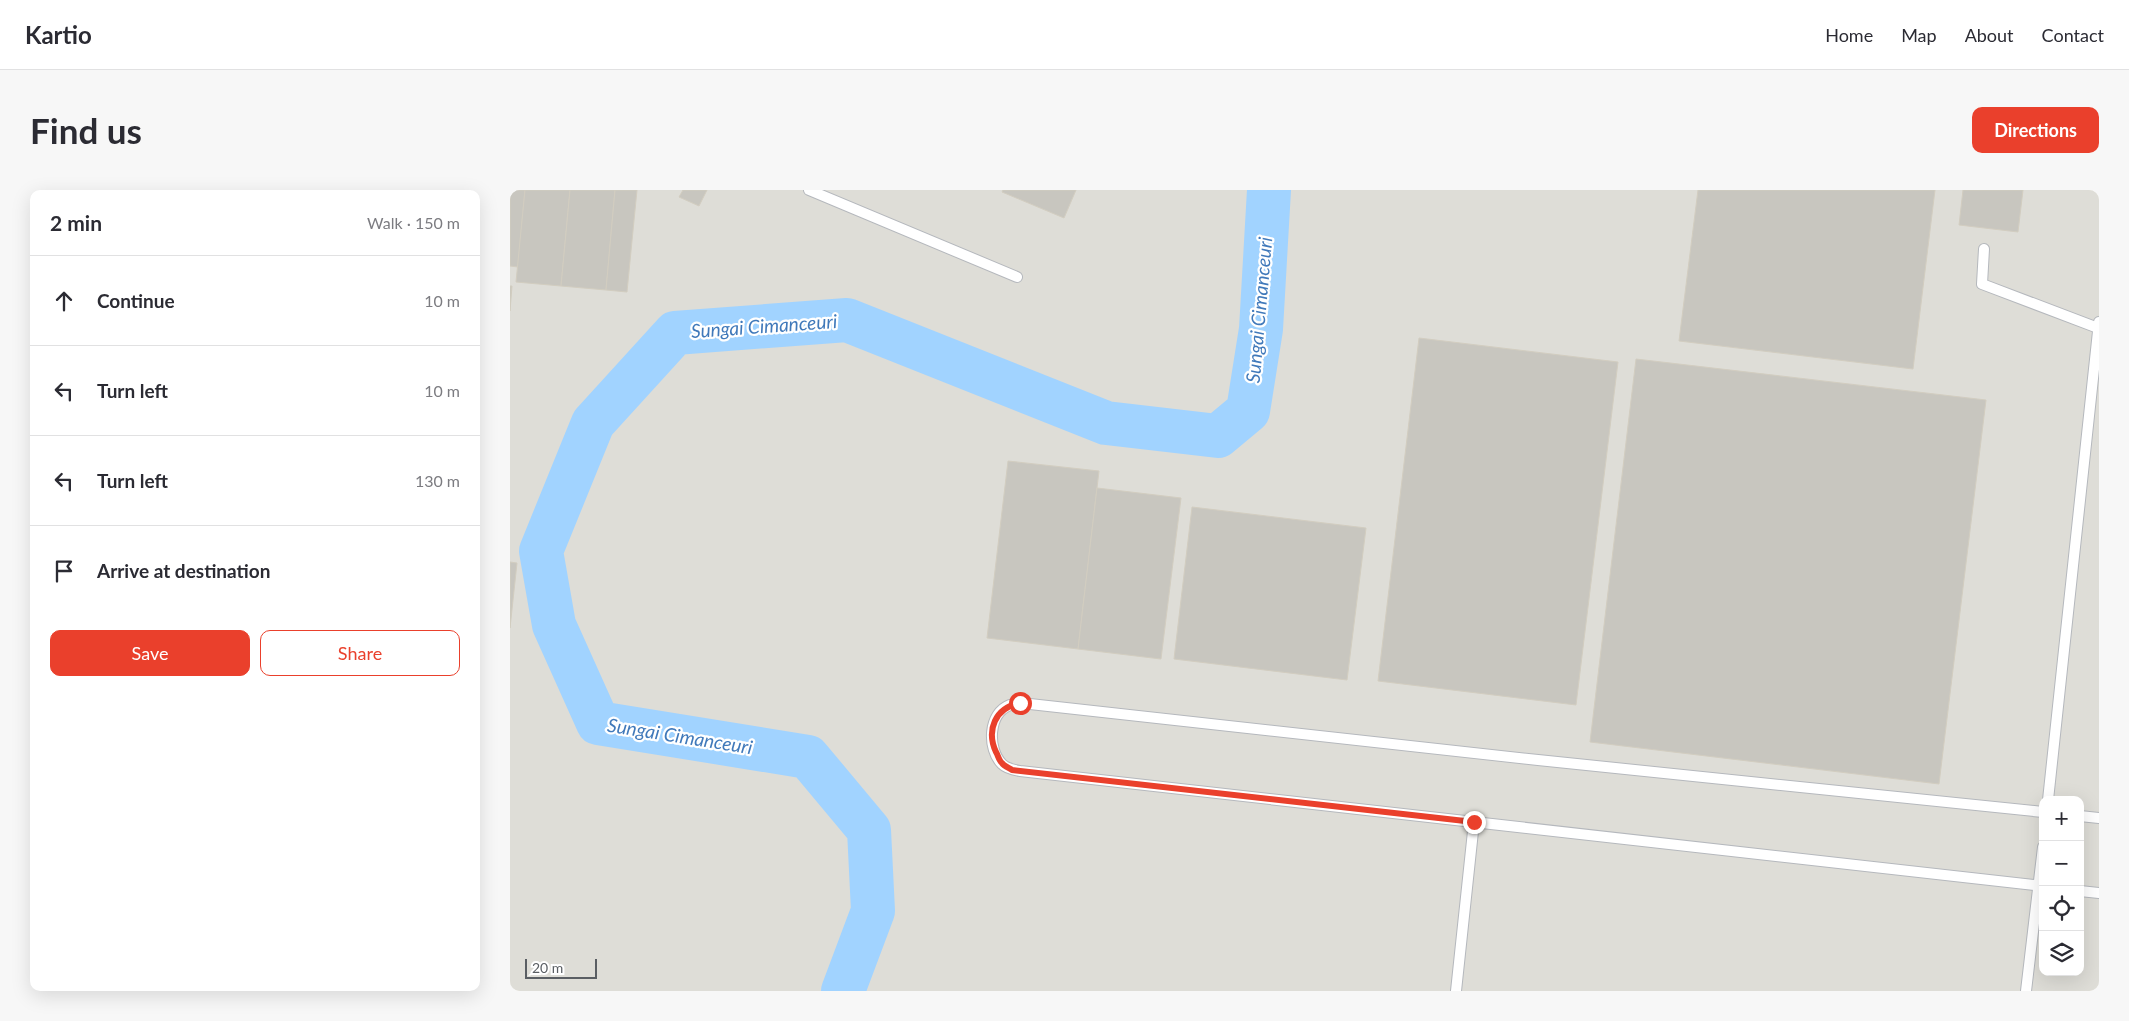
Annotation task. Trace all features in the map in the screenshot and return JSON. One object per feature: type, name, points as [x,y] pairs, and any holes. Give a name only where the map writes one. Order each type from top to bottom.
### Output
[{"type":"lane","points":[[809,190],[1017,277]]},
{"type":"lane","points":[[1984,249],[1982,284],[2098,328]]},
{"type":"lane","points":[[2048,796],[2099,322]]},
{"type":"lane","points":[[2039,812],[1538,760],[1030,704],[1009,705],[999,713],[992,726],[992,743],[1001,763],[1012,770],[2039,886]]},
{"type":"lane","points":[[2084,816],[2099,818]]},
{"type":"lane","points":[[1456,991],[1474,822]]},
{"type":"lane","points":[[2084,891],[2099,893]]},
{"type":"lane","points":[[2026,991],[2039,894]]},
{"type":"shaded area","points":[[510,190],[2099,190],[2099,991],[510,991]]},
{"type":"building","points":[[510,190],[525,190],[518,267],[510,266]]},
{"type":"building","points":[[525,190],[570,190],[561,286],[516,282]]},
{"type":"building","points":[[570,190],[615,190],[606,290],[561,286]]},
{"type":"building","points":[[615,190],[637,190],[627,292],[606,290]]},
{"type":"building","points":[[683,190],[707,190],[699,206],[679,197]]},
{"type":"building","points":[[1003,190],[1076,190],[1064,218],[1002,192]]},
{"type":"building","points":[[1698,190],[1935,190],[1913,369],[1679,341]]},
{"type":"building","points":[[1963,190],[2023,190],[2018,232],[1959,225]]},
{"type":"building","points":[[510,286],[512,286],[510,311]]},
{"type":"building","points":[[1419,338],[1618,362],[1576,705],[1378,681]]},
{"type":"building","points":[[1636,359],[1986,400],[1939,784],[1590,742]]},
{"type":"building","points":[[1008,461],[1099,471],[1078,649],[987,638]]},
{"type":"building","points":[[1097,488],[1181,498],[1161,659],[1078,649]]},
{"type":"building","points":[[1192,507],[1366,528],[1347,680],[1174,659]]},
{"type":"building","points":[[510,562],[517,563],[510,628]]},
{"type":"waterway","name":"Sungai Cimanceuri","points":[[843,991],[873,911],[869,830],[808,757],[598,723],[554,625],[541,551],[593,423],[675,333],[847,320],[1106,423],[1218,436],[1248,411],[1261,329],[1269,190]]},
{"type":"route","points":[[1020,703],[1009,705],[999,713],[992,726],[992,743],[1001,763],[1012,770],[1474,822]]}]
